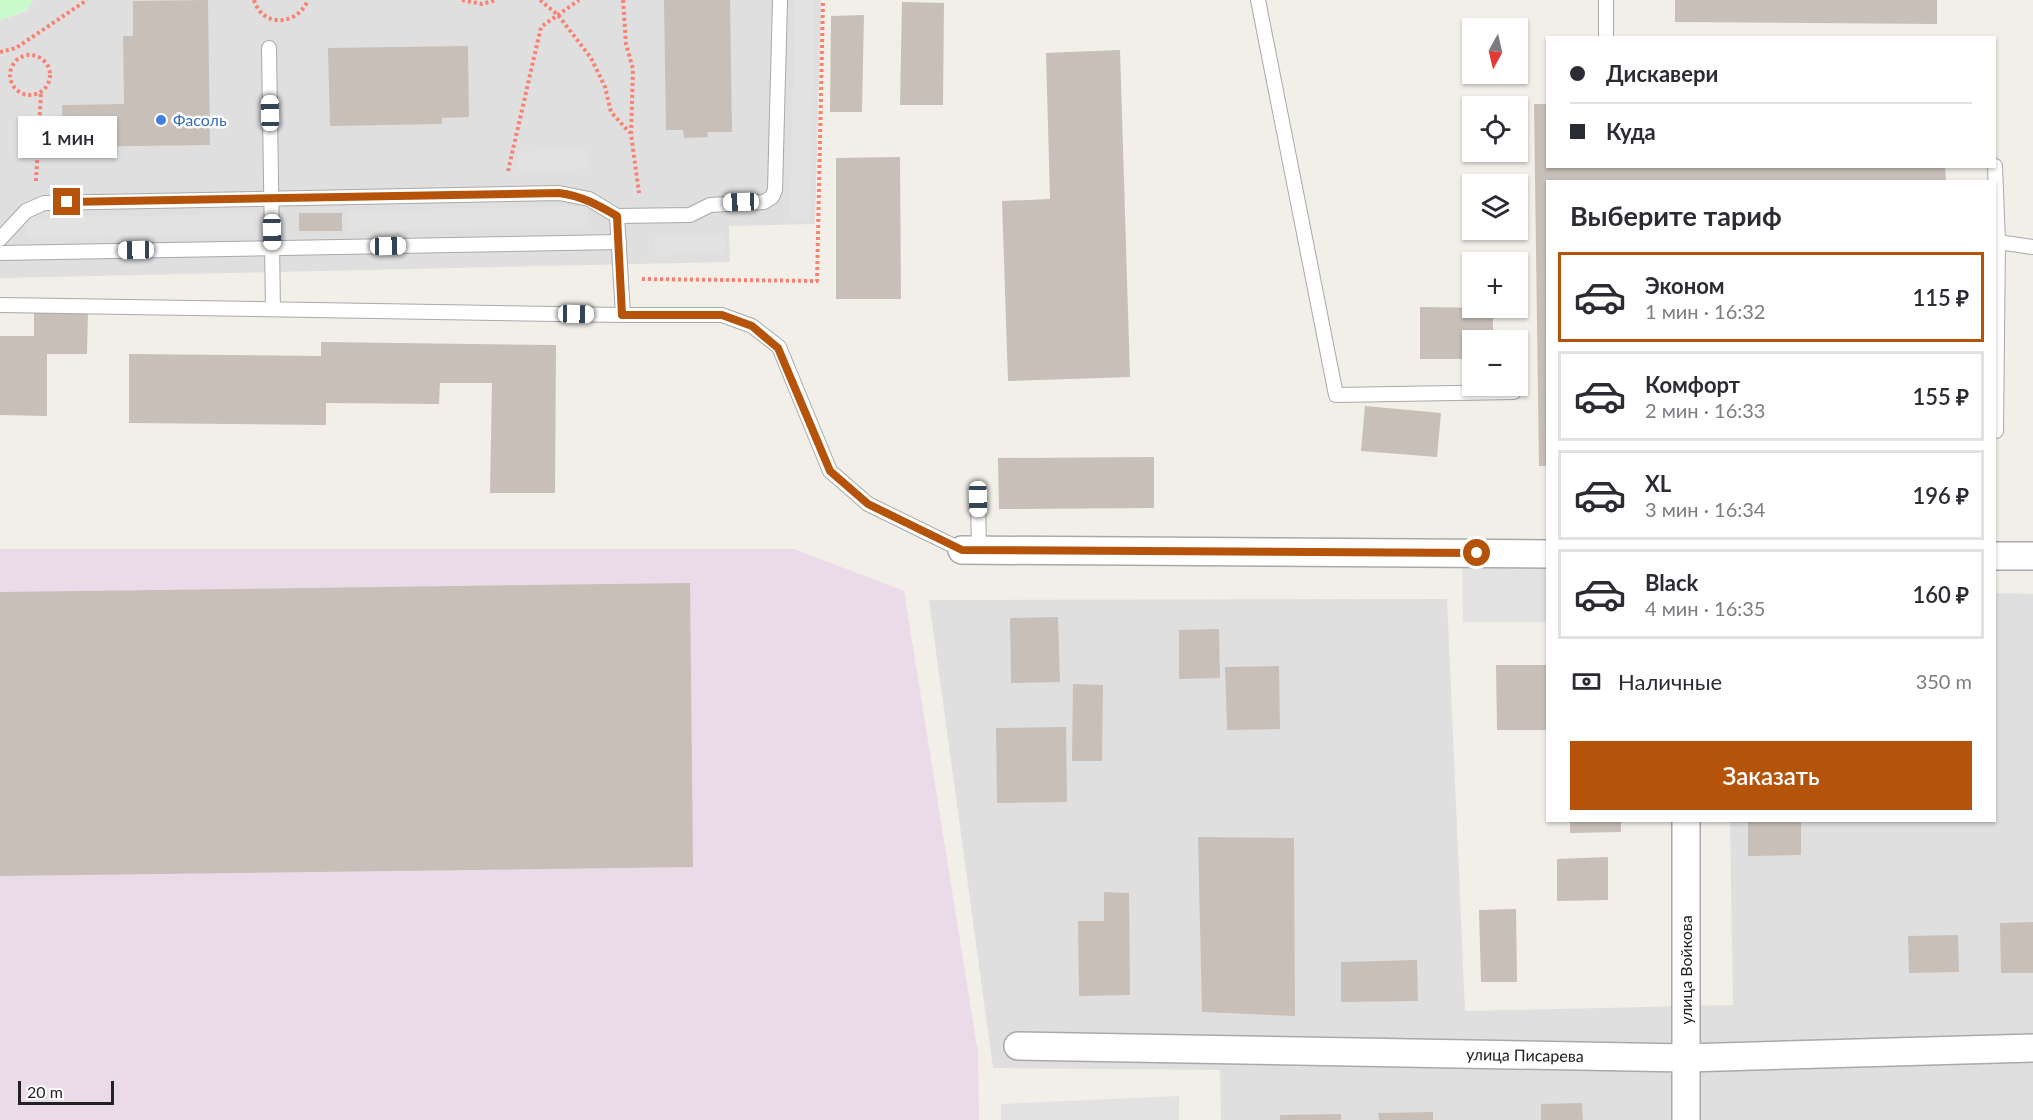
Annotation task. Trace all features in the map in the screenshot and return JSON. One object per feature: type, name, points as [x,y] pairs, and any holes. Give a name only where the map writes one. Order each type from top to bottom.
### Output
[{"type":"street","points":[[971,550],[1546,554]]},
{"type":"street","points":[[1996,556],[2033,556]]},
{"type":"street","name":"улица Войкова","points":[[1686,822],[1686,1120]]},
{"type":"street","name":"улица Писарева","points":[[1018,1046],[1686,1058],[2033,1048]]},
{"type":"lane","points":[[0,239],[33,206],[44,203],[502,194],[574,195],[589,200],[617,216],[642,216],[690,215],[711,205],[764,202],[772,197],[775,190],[780,0]]},
{"type":"lane","points":[[1258,0],[1336,395],[1462,393]]},
{"type":"lane","points":[[1606,0],[1606,36]]},
{"type":"lane","points":[[269,48],[273,309]]},
{"type":"lane","points":[[1996,191],[1998,242],[1996,431]]},
{"type":"lane","points":[[617,216],[622,315]]},
{"type":"lane","points":[[0,253],[619,242]]},
{"type":"lane","points":[[1998,242],[2033,247]]},
{"type":"lane","points":[[0,305],[722,315],[752,326],[778,348],[830,471],[868,504],[971,550],[978,499]]},
{"type":"path","points":[[0,52],[16,48],[87,0]]},
{"type":"path","points":[[254,0],[263,15],[272,20],[283,21],[294,18],[303,11],[308,0]]},
{"type":"path","points":[[462,0],[482,4],[489,4],[496,0]]},
{"type":"path","points":[[540,0],[558,15],[591,58],[605,87],[611,112],[631,134]]},
{"type":"path","points":[[502,194],[541,27],[579,0]]},
{"type":"path","points":[[623,0],[626,44],[633,69],[631,134],[642,216]]},
{"type":"path","points":[[16,48],[20,58]]},
{"type":"path","points":[[36,56],[49,68],[48,86],[41,93],[24,95],[11,82],[13,65],[20,58],[36,56]]},
{"type":"path","points":[[33,206],[41,93]]},
{"type":"shaded area","points":[[33,0],[821,0],[815,224],[729,226],[730,262],[0,278],[0,20],[27,11]]},
{"type":"shaded area","points":[[795,0],[815,0],[810,218],[790,218]]},
{"type":"shaded area","points":[[588,150],[589,169],[519,171],[518,151]]},
{"type":"shaded area","points":[[588,206],[588,226],[348,231],[347,211]]},
{"type":"shaded area","points":[[254,214],[254,234],[26,238],[25,218]]},
{"type":"shaded area","points":[[725,234],[725,254],[655,255],[655,235]]},
{"type":"shaded area","points":[[0,549],[794,549],[904,591],[978,1053],[979,1120],[0,1120]]},
{"type":"shaded area","points":[[1462,563],[1546,563],[1546,622],[1463,622]]},
{"type":"shaded area","points":[[1996,593],[2033,594],[2033,1120],[1221,1120],[1220,1070],[993,1068],[929,600],[1447,599],[1465,1011],[1733,1005],[1730,822],[1996,822]]},
{"type":"shaded area","points":[[1179,1096],[1179,1120],[1001,1120],[1001,1104]]},
{"type":"green space","points":[[0,0],[33,0],[27,10],[0,20]]},
{"type":"building","points":[[208,0],[210,145],[63,147],[62,105],[124,104],[123,36],[133,36],[133,1]]},
{"type":"building","points":[[664,0],[730,0],[732,132],[707,132],[708,137],[684,138],[683,130],[666,130]]},
{"type":"building","points":[[1675,0],[1937,0],[1937,24],[1675,22]]},
{"type":"building","points":[[902,2],[944,3],[943,105],[900,105]]},
{"type":"building","points":[[864,15],[862,112],[830,112],[831,16]]},
{"type":"building","points":[[468,46],[469,117],[442,118],[442,124],[330,126],[328,48]]},
{"type":"building","points":[[1120,50],[1130,377],[1008,381],[1002,201],[1050,199],[1046,53]]},
{"type":"building","points":[[1534,104],[1546,104],[1546,168],[1945,168],[1946,180],[1546,180],[1546,466],[1539,466]]},
{"type":"building","points":[[900,157],[901,299],[836,299],[836,158]]},
{"type":"building","points":[[299,213],[342,213],[342,231],[299,231]]},
{"type":"building","points":[[1420,307],[1462,308],[1462,318],[1493,318],[1493,330],[1462,330],[1462,359],[1420,359]]},
{"type":"building","points":[[34,310],[88,311],[87,354],[47,354],[47,416],[0,415],[0,336],[34,336]]},
{"type":"building","points":[[321,342],[556,345],[555,493],[490,493],[492,383],[440,383],[439,404],[326,403],[326,425],[129,423],[129,354],[321,356]]},
{"type":"building","points":[[1365,406],[1441,413],[1437,457],[1361,451]]},
{"type":"building","points":[[1154,457],[1154,508],[999,509],[998,458]]},
{"type":"building","points":[[690,583],[693,867],[0,876],[0,592]]},
{"type":"building","points":[[1058,617],[1060,682],[1011,683],[1010,618]]},
{"type":"building","points":[[1219,629],[1220,678],[1179,679],[1179,630]]},
{"type":"building","points":[[1496,665],[1546,665],[1546,730],[1497,730]]},
{"type":"building","points":[[1279,666],[1280,729],[1227,730],[1225,667]]},
{"type":"building","points":[[1073,684],[1103,685],[1102,761],[1072,761]]},
{"type":"building","points":[[1066,727],[1067,802],[997,803],[996,728]]},
{"type":"building","points":[[1570,822],[1621,822],[1621,832],[1570,833]]},
{"type":"building","points":[[1748,822],[1801,822],[1801,855],[1748,856]]},
{"type":"building","points":[[1198,837],[1294,838],[1295,1016],[1202,1012]]},
{"type":"building","points":[[1608,857],[1608,900],[1557,901],[1557,859]]},
{"type":"building","points":[[1104,892],[1129,893],[1130,995],[1079,996],[1078,921],[1104,921]]},
{"type":"building","points":[[1516,909],[1517,982],[1481,982],[1479,910]]},
{"type":"building","points":[[2033,922],[2033,973],[2001,973],[2000,923]]},
{"type":"building","points":[[1958,935],[1959,972],[1909,973],[1908,936]]},
{"type":"building","points":[[1417,960],[1418,1001],[1341,1002],[1341,962]]},
{"type":"building","points":[[1582,1103],[1583,1120],[1541,1120],[1541,1104]]},
{"type":"building","points":[[1433,1112],[1433,1120],[1379,1120],[1378,1113]]},
{"type":"building","points":[[1341,1114],[1341,1120],[1280,1120],[1280,1115]]},
{"type":"place","name":"Фасоль","points":[[161,120]]},
{"type":"route","points":[[67,202],[559,193],[574,195],[589,200],[617,216],[622,315],[722,315],[752,326],[778,348],[830,471],[868,504],[962,550],[1477,553]]}]
